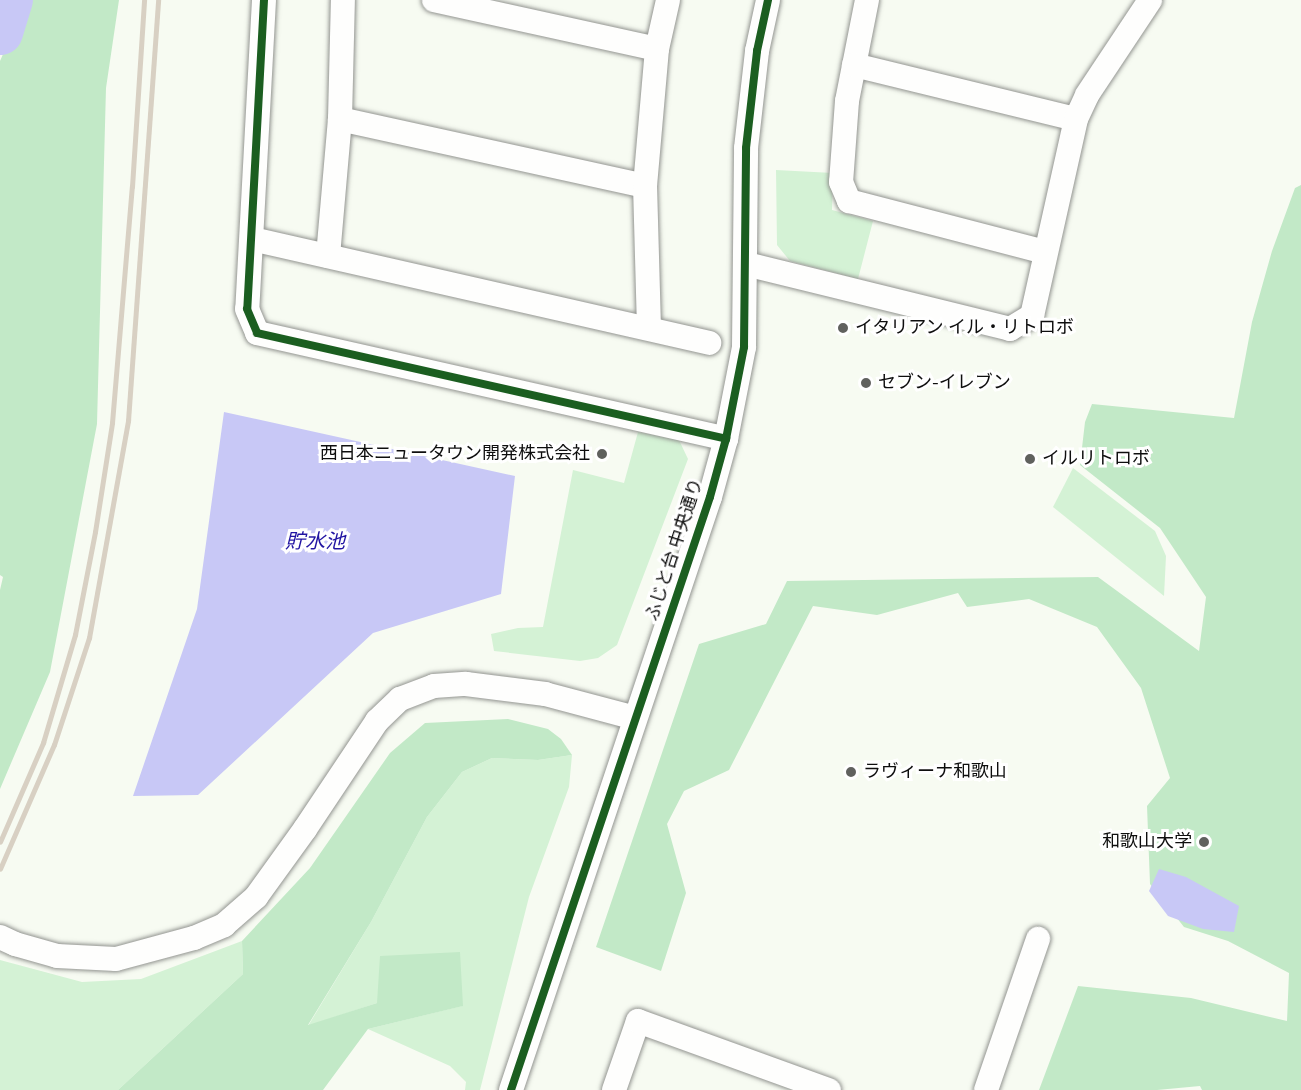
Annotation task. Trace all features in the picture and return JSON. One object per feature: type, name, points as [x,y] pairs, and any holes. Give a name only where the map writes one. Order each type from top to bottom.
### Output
[{"type":"street","points":[[264,0],[247,309],[258,333],[726,439]]},
{"type":"street","points":[[328,256],[340,119],[343,0]]},
{"type":"street","points":[[434,0],[657,49]]},
{"type":"street","points":[[649,328],[645,186],[657,49],[668,0]]},
{"type":"street","name":"ふじと台 中央通り","points":[[511,1090],[710,497],[726,439],[744,347],[746,148],[758,51],[768,0]]},
{"type":"street","points":[[867,0],[848,101],[842,182],[849,201],[1045,252]]},
{"type":"street","points":[[746,264],[1010,329],[1032,316],[1076,119],[1087,95],[1150,0]]},
{"type":"street","points":[[854,65],[1076,119]]},
{"type":"street","points":[[340,119],[645,186]]},
{"type":"street","points":[[252,239],[709,343]]},
{"type":"street","points":[[0,937],[15,944],[57,956],[116,959],[194,938],[224,925],[256,897],[305,829],[352,755],[377,721],[400,699],[434,687],[466,684],[545,694],[635,718]]},
{"type":"street","points":[[986,1090],[1038,939]]},
{"type":"street","points":[[614,1090],[638,1022],[829,1090]]},
{"type":"green space","points":[[27,0],[119,0],[106,88],[97,424],[50,672],[0,789],[0,590],[3,577],[0,575],[0,61]]},
{"type":"green space","points":[[776,170],[833,173],[832,210],[873,221],[858,279],[790,261],[777,245]]},
{"type":"green space","points":[[1301,185],[1301,1090],[1202,1090],[1200,1086],[1157,1090],[1039,1090],[1078,986],[1191,998],[1287,1021],[1289,973],[1228,941],[1184,927],[1150,884],[1147,806],[1170,778],[1141,688],[1097,627],[1029,599],[967,607],[958,593],[877,615],[813,606],[729,770],[684,791],[667,824],[686,893],[661,971],[596,947],[699,644],[766,624],[787,581],[1098,577],[1199,651],[1206,597],[1160,528],[1080,465],[1085,422],[1092,404],[1234,418],[1252,322],[1272,251],[1295,188]]},
{"type":"green space","points":[[638,432],[679,440],[688,459],[617,645],[598,658],[580,661],[494,651],[491,634],[518,628],[543,627],[573,470],[624,483]]},
{"type":"green space","points":[[1073,468],[1155,531],[1166,556],[1164,596],[1053,507]]},
{"type":"green space","points":[[508,719],[548,729],[561,739],[572,755],[538,760],[492,758],[462,772],[427,817],[371,922],[308,1025],[377,1003],[380,956],[460,952],[463,1006],[368,1029],[323,1090],[118,1090],[243,974],[242,941],[310,868],[390,753],[425,723]]},
{"type":"green space","points":[[572,755],[569,787],[529,897],[480,1090],[465,1090],[466,1082],[450,1066],[368,1029],[462,1006],[377,1003],[308,1026],[371,922],[427,817],[462,772],[492,758],[538,760]]},
{"type":"green space","points":[[242,941],[243,974],[118,1090],[0,1090],[0,960],[82,982],[141,979]]},
{"type":"water","name":"貯水池","points":[[224,412],[515,476],[501,594],[373,633],[198,795],[133,796],[197,609]]},
{"type":"water","points":[[1159,869],[1186,877],[1239,906],[1234,932],[1203,929],[1168,916],[1149,891]]},
{"type":"waterway","points":[[0,32],[10,0]]},
{"type":"railway","points":[[0,842],[43,743],[75,635],[95,532],[112,423],[132,187],[144,0]]},
{"type":"railway","points":[[0,869],[54,745],[89,638],[128,421],[158,0]]},
{"type":"cycle path","points":[[264,0],[247,309],[257,333],[726,439]]},
{"type":"cycle path","points":[[511,1090],[710,497],[726,439],[744,347],[746,148],[757,51],[768,0]]},
{"type":"place","name":"イタリアン イル・リトロボ","points":[[843,328]]},
{"type":"place","name":"セブン-イレブン","points":[[866,383]]},
{"type":"place","name":"西日本ニュータウン開発株式会社","points":[[602,454]]},
{"type":"place","name":"イルリトロボ","points":[[1030,459]]},
{"type":"place","name":"ラヴィーナ和歌山","points":[[851,772]]},
{"type":"place","name":"和歌山大学","points":[[1204,842]]}]
